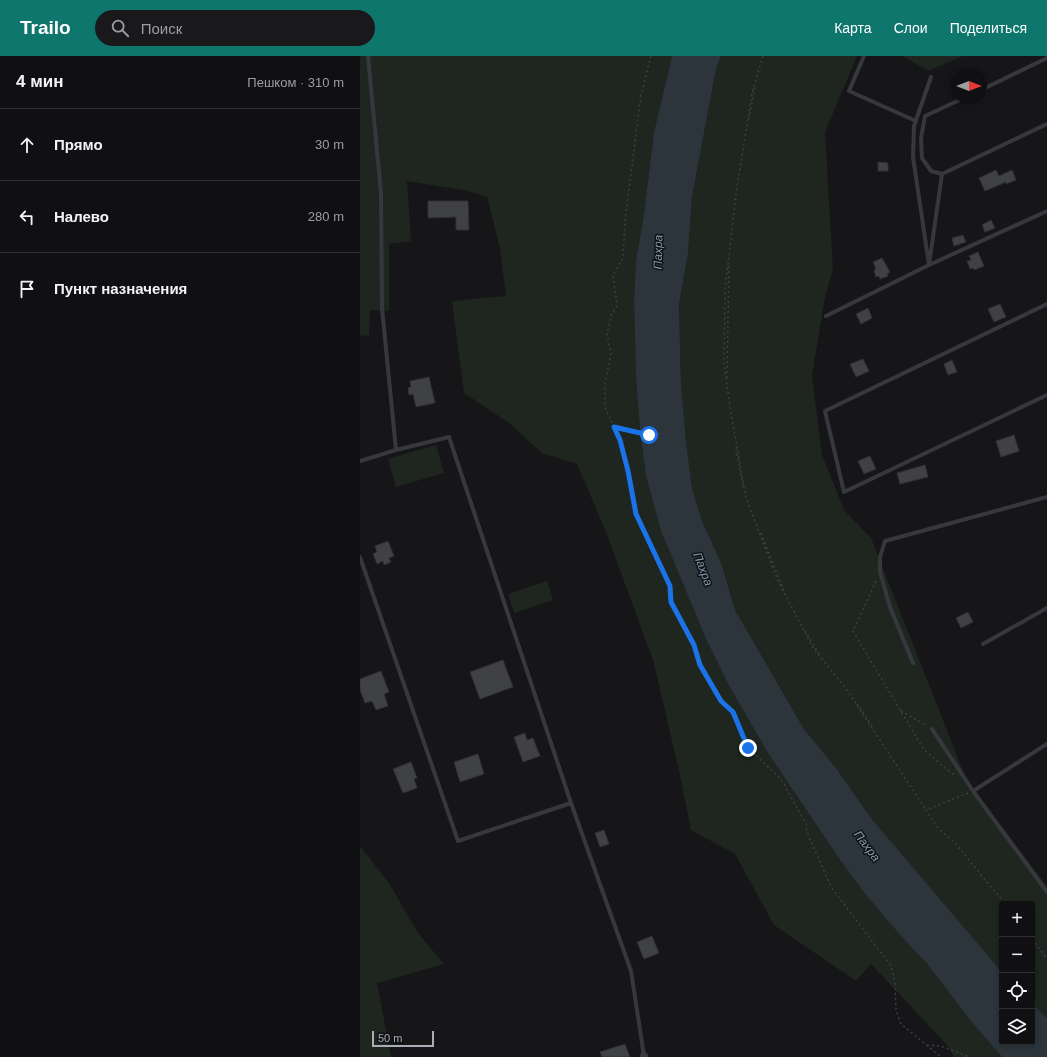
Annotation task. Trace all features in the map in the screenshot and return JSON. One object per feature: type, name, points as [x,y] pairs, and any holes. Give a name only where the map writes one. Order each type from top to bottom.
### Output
[{"type":"lane","points":[[368,56],[381,193],[382,308],[396,450]]},
{"type":"lane","points":[[864,56],[849,91],[916,121]]},
{"type":"lane","points":[[987,87],[1047,58]]},
{"type":"lane","points":[[929,265],[913,157],[914,126],[931,77]]},
{"type":"lane","points":[[951,104],[925,116],[921,138],[922,158],[931,171],[942,174],[1047,124]]},
{"type":"lane","points":[[929,265],[942,174]]},
{"type":"lane","points":[[826,316],[929,265],[1047,211]]},
{"type":"lane","points":[[1047,304],[825,410],[844,492],[1047,395]]},
{"type":"lane","points":[[360,461],[396,450],[449,437],[571,803],[631,970],[644,1056]]},
{"type":"lane","points":[[913,663],[890,607],[880,572],[880,557],[885,541],[1047,497]]},
{"type":"lane","points":[[360,557],[458,841],[571,803]]},
{"type":"lane","points":[[983,644],[1047,608]]},
{"type":"lane","points":[[932,729],[973,791],[1047,892]]},
{"type":"lane","points":[[973,791],[1047,744]]},
{"type":"path","points":[[652,56],[641,95],[625,221],[623,258],[613,275],[617,306],[612,313],[607,334],[611,354],[606,383],[605,407],[620,440],[636,514],[670,586],[671,602],[694,645],[700,665],[721,701],[733,712],[748,748],[785,785],[806,824],[807,832],[831,888],[891,966],[895,982],[896,1010],[901,1024],[941,1057]]},
{"type":"path","points":[[926,810],[861,708],[851,696],[827,666],[823,660],[819,654],[804,629],[800,623],[796,616],[792,610],[789,603],[786,596],[770,555],[753,515],[751,508],[746,495],[744,488],[742,482],[726,388],[726,380],[727,372],[728,284],[730,262],[730,255],[730,248],[732,233],[740,166],[743,151],[744,144],[745,136],[747,129],[755,84],[757,77],[763,56],[752,93],[744,140],[743,148],[742,156],[737,187],[728,265],[726,289],[724,364],[725,372],[726,379],[727,386],[730,407],[741,468],[742,475],[745,491],[746,498],[777,579],[788,600],[791,607],[795,614],[798,621],[809,642],[813,648],[823,660],[828,666],[847,690],[851,696],[871,726],[926,810],[938,828],[955,843],[1003,901]]},
{"type":"path","points":[[614,427],[649,435],[667,433]]},
{"type":"path","points":[[880,572],[853,631],[924,750],[954,776]]},
{"type":"path","points":[[900,711],[932,729]]},
{"type":"path","points":[[926,810],[973,791]]},
{"type":"path","points":[[1035,943],[1047,959]]},
{"type":"path","points":[[926,1045],[941,1046],[969,1057]]},
{"type":"shaded area","points":[[360,56],[672,56],[654,132],[644,214],[636,260],[634,300],[636,378],[640,430],[646,476],[661,531],[706,639],[728,684],[768,753],[840,860],[901,936],[928,965],[970,1020],[1002,1057],[954,1057],[948,1046],[871,964],[856,981],[774,925],[735,854],[691,830],[654,663],[606,532],[577,464],[542,453],[509,423],[464,393],[452,301],[506,296],[500,248],[487,197],[468,191],[407,181],[411,241],[389,244],[389,311],[370,310],[369,335],[360,336]]},
{"type":"shaded area","points":[[721,56],[857,56],[825,132],[833,269],[825,298],[812,375],[822,455],[844,510],[871,538],[967,781],[1047,886],[1047,1018],[1035,1006],[1035,901],[999,901],[999,968],[871,818],[836,768],[804,729],[735,610],[722,565],[702,521],[692,488],[686,441],[681,386],[679,305],[688,253],[692,197],[716,69]]},
{"type":"shaded area","points":[[903,56],[963,56],[928,71]]},
{"type":"shaded area","points":[[436,445],[444,473],[396,487],[388,459]]},
{"type":"shaded area","points":[[547,581],[553,600],[514,613],[508,594]]},
{"type":"shaded area","points":[[360,846],[389,883],[418,933],[444,964],[377,983],[391,1057],[360,1057]]},
{"type":"water","name":"Пахра","points":[[672,56],[721,56],[716,69],[692,197],[688,253],[679,305],[681,386],[692,488],[702,521],[722,565],[735,610],[804,729],[836,768],[871,818],[999,968],[999,1045],[1035,1045],[1035,1006],[1047,1018],[1047,1057],[1002,1057],[970,1020],[928,965],[867,896],[840,860],[768,753],[728,684],[706,639],[661,531],[646,476],[640,430],[636,378],[634,300],[636,260],[644,214],[654,132]]},
{"type":"building","points":[[878,162],[888,163],[888,171],[878,171]]},
{"type":"building","points":[[996,170],[999,176],[1012,170],[1016,180],[1006,184],[1006,182],[985,191],[979,178]]},
{"type":"building","points":[[428,201],[468,201],[469,230],[456,230],[456,217],[428,218]]},
{"type":"building","points":[[991,220],[995,228],[985,232],[982,225]]},
{"type":"building","points":[[963,235],[966,242],[954,246],[952,238]]},
{"type":"building","points":[[978,252],[984,266],[974,270],[973,268],[970,269],[967,261],[971,260],[969,256]]},
{"type":"building","points":[[882,258],[890,272],[887,274],[888,276],[880,279],[879,276],[876,277],[874,270],[876,269],[873,262]]},
{"type":"building","points":[[1000,304],[1006,317],[994,322],[988,309]]},
{"type":"building","points":[[868,308],[872,318],[861,324],[856,314]]},
{"type":"building","points":[[863,359],[869,371],[856,377],[850,364]]},
{"type":"building","points":[[952,360],[957,372],[948,375],[944,364]]},
{"type":"building","points":[[429,377],[435,403],[416,407],[413,394],[409,395],[408,388],[411,387],[410,381]]},
{"type":"building","points":[[1014,435],[1019,451],[1001,457],[996,441]]},
{"type":"building","points":[[870,456],[876,469],[864,474],[858,461]]},
{"type":"building","points":[[925,465],[928,477],[900,484],[897,473]]},
{"type":"building","points":[[388,541],[394,556],[389,558],[391,562],[384,565],[383,561],[377,564],[373,554],[377,552],[375,546]]},
{"type":"building","points":[[968,612],[973,622],[961,628],[956,618]]},
{"type":"building","points":[[503,660],[513,687],[480,699],[470,672]]},
{"type":"building","points":[[381,671],[389,692],[384,694],[388,706],[376,710],[372,701],[365,703],[360,690],[360,679]]},
{"type":"building","points":[[525,733],[527,740],[533,738],[540,756],[523,762],[514,737]]},
{"type":"building","points":[[478,754],[484,774],[460,782],[454,762]]},
{"type":"building","points":[[411,762],[417,778],[414,779],[417,788],[403,793],[393,769]]},
{"type":"building","points":[[604,830],[609,844],[600,847],[595,833]]},
{"type":"building","points":[[652,936],[659,953],[644,959],[637,942]]},
{"type":"building","points":[[625,1044],[630,1057],[602,1057],[600,1052]]},
{"type":"route","points":[[649,435],[614,427],[620,440],[628,471],[636,514],[670,586],[671,602],[694,645],[700,665],[721,701],[733,712],[748,748]]}]
